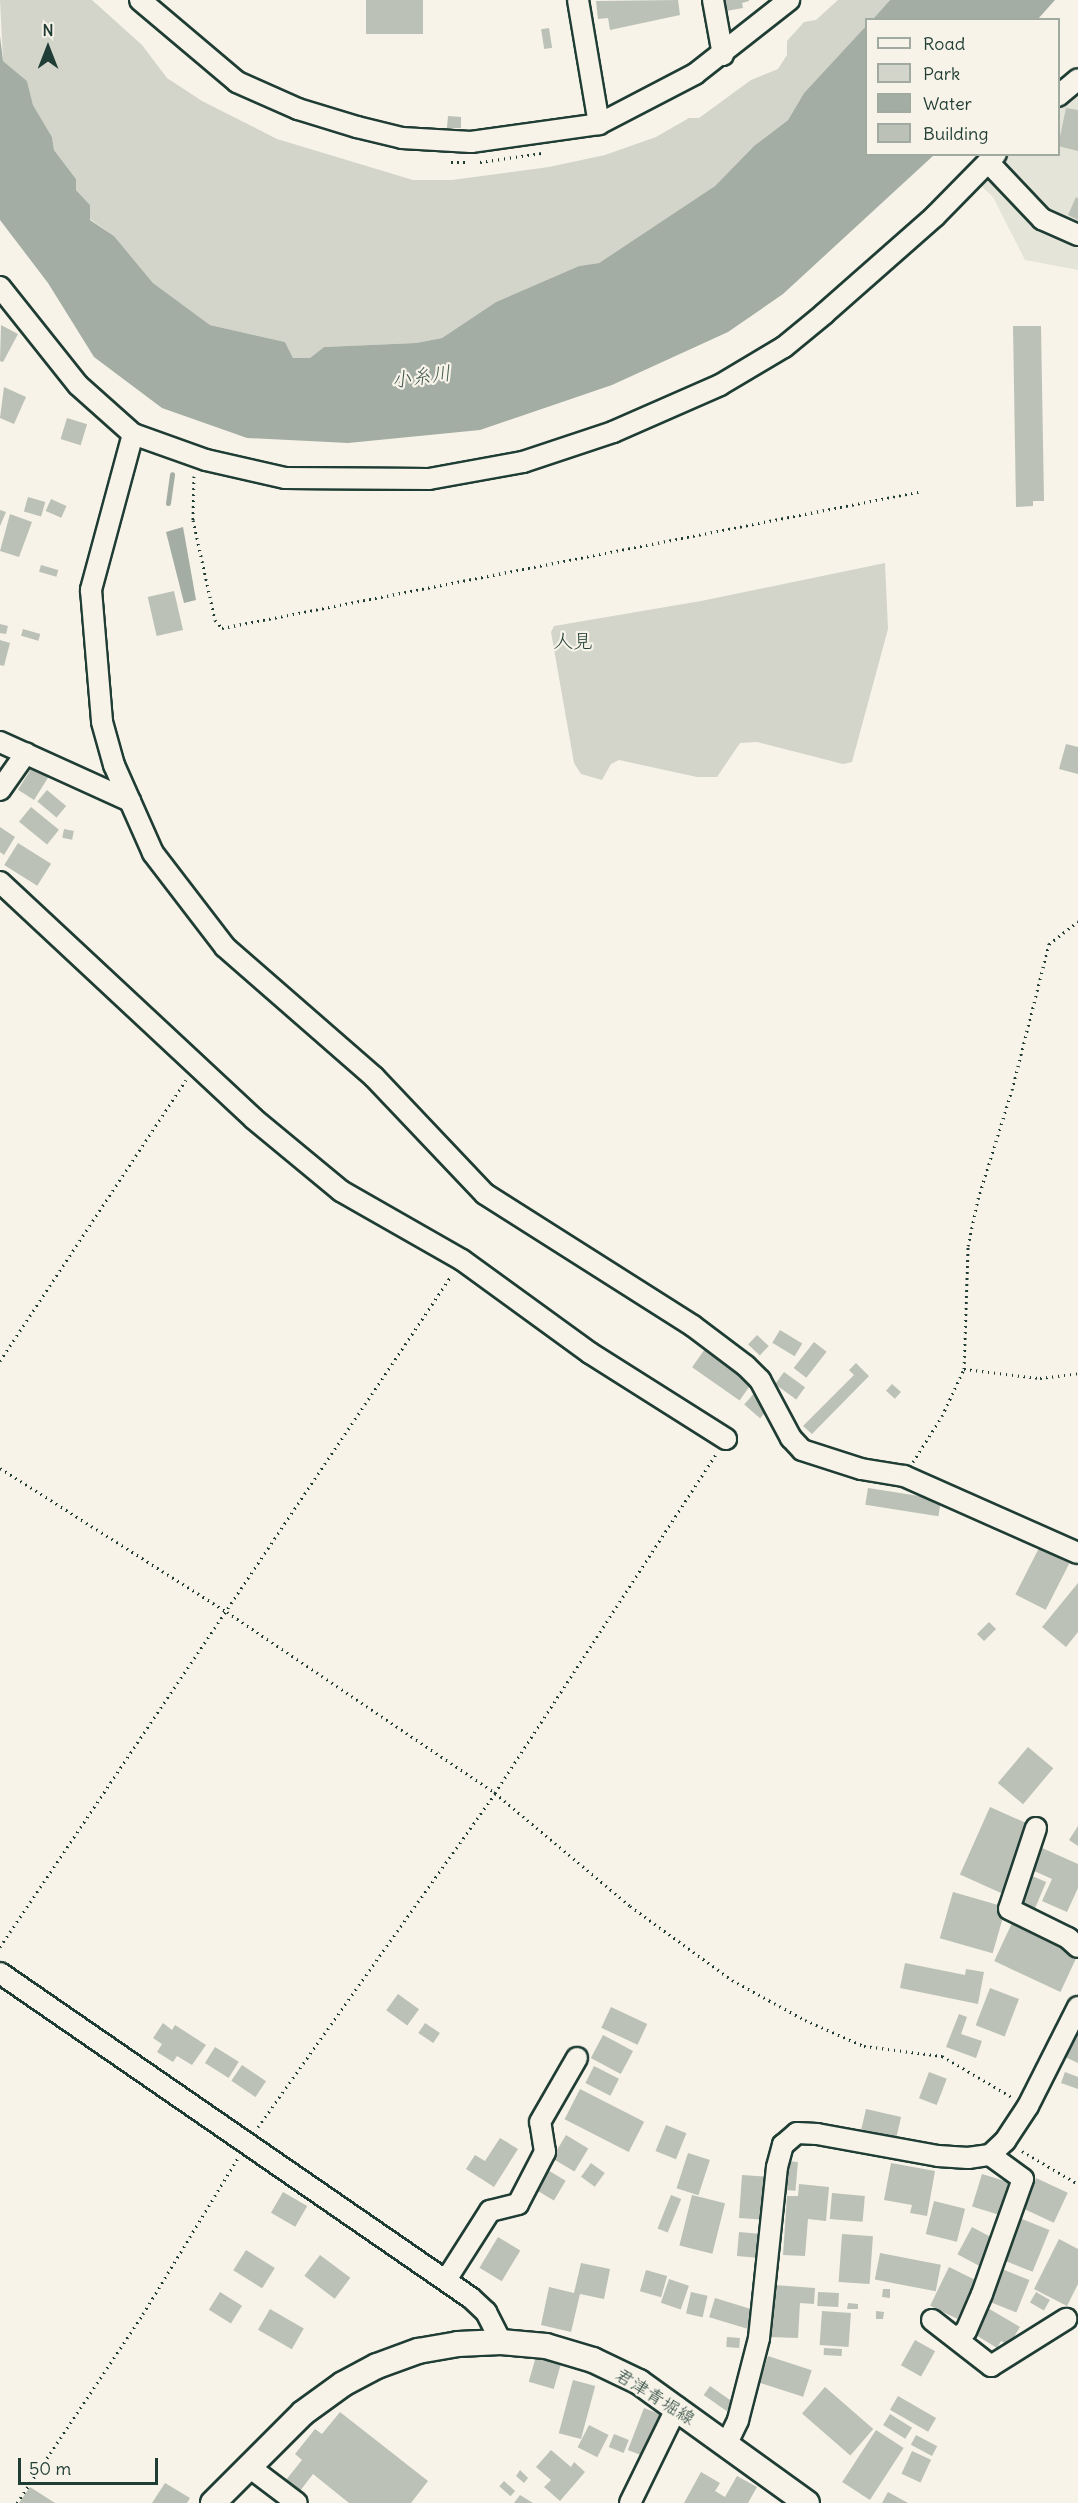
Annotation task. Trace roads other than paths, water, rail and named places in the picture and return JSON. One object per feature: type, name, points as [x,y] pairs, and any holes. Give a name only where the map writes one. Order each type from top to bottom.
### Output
[{"type":"main road","name":"君津青堀線","points":[[213,2503],[303,2413],[377,2366],[448,2346],[501,2342],[546,2346],[593,2360],[639,2382],[677,2407],[807,2503]]},
{"type":"street","points":[[141,0],[237,82],[298,109],[402,138],[471,142],[599,124],[686,80],[723,55],[789,0]]},
{"type":"street","points":[[578,0],[599,124]]},
{"type":"street","points":[[713,0],[723,55]]},
{"type":"street","points":[[1060,95],[1078,79]]},
{"type":"street","points":[[0,287],[78,385],[133,434],[199,457],[285,478],[429,479],[523,462],[613,432],[720,384],[784,347],[934,216],[992,158],[1042,219],[1078,236]]},
{"type":"street","points":[[133,434],[91,590],[102,722],[114,765],[153,853],[225,947],[374,1077],[485,1194],[693,1326],[746,1366],[760,1380],[791,1438],[802,1450],[861,1469],[904,1476],[1078,1553]]},
{"type":"street","points":[[0,742],[130,801]]},
{"type":"street","points":[[0,790],[26,753]]},
{"type":"street","points":[[0,882],[196,1065],[341,1191],[462,1260],[590,1353],[726,1439]]},
{"type":"street","points":[[1036,1827],[1009,1900],[1009,1909],[1068,1938],[1078,1947]]},
{"type":"street","points":[[0,1973],[248,2141],[446,2280],[486,2312],[501,2342]]},
{"type":"street","points":[[726,2445],[738,2420],[759,2337],[777,2167],[783,2145],[797,2133],[817,2134],[938,2156],[968,2158],[998,2148],[1028,2106],[1078,2007]]},
{"type":"street","points":[[446,2280],[489,2211],[518,2204],[545,2152],[540,2122],[577,2058]]},
{"type":"street","points":[[957,2338],[966,2331],[982,2294],[1023,2179],[998,2148]]},
{"type":"street","points":[[932,2320],[991,2366],[1066,2319]]},
{"type":"street","points":[[630,2503],[677,2407]]},
{"type":"street","points":[[248,2466],[297,2503]]},
{"type":"water","points":[[890,0],[1055,0],[1039,18],[874,18]]},
{"type":"water","name":"小糸川","points":[[865,27],[865,156],[933,156],[783,294],[728,332],[612,385],[480,430],[348,443],[247,438],[162,408],[94,357],[48,283],[0,220],[0,36],[3,61],[27,81],[33,105],[52,137],[54,150],[76,179],[76,190],[90,205],[90,220],[114,236],[153,283],[210,325],[285,342],[293,358],[310,358],[324,347],[416,343],[442,338],[496,302],[579,266],[599,263],[715,186],[754,146],[788,120],[804,93]]},
{"type":"water","points":[[183,527],[196,600],[184,603],[166,532]]},
{"type":"waterway","points":[[168,503],[172,474]]},
{"type":"district","name":"人見","points":[[573,640]]}]
